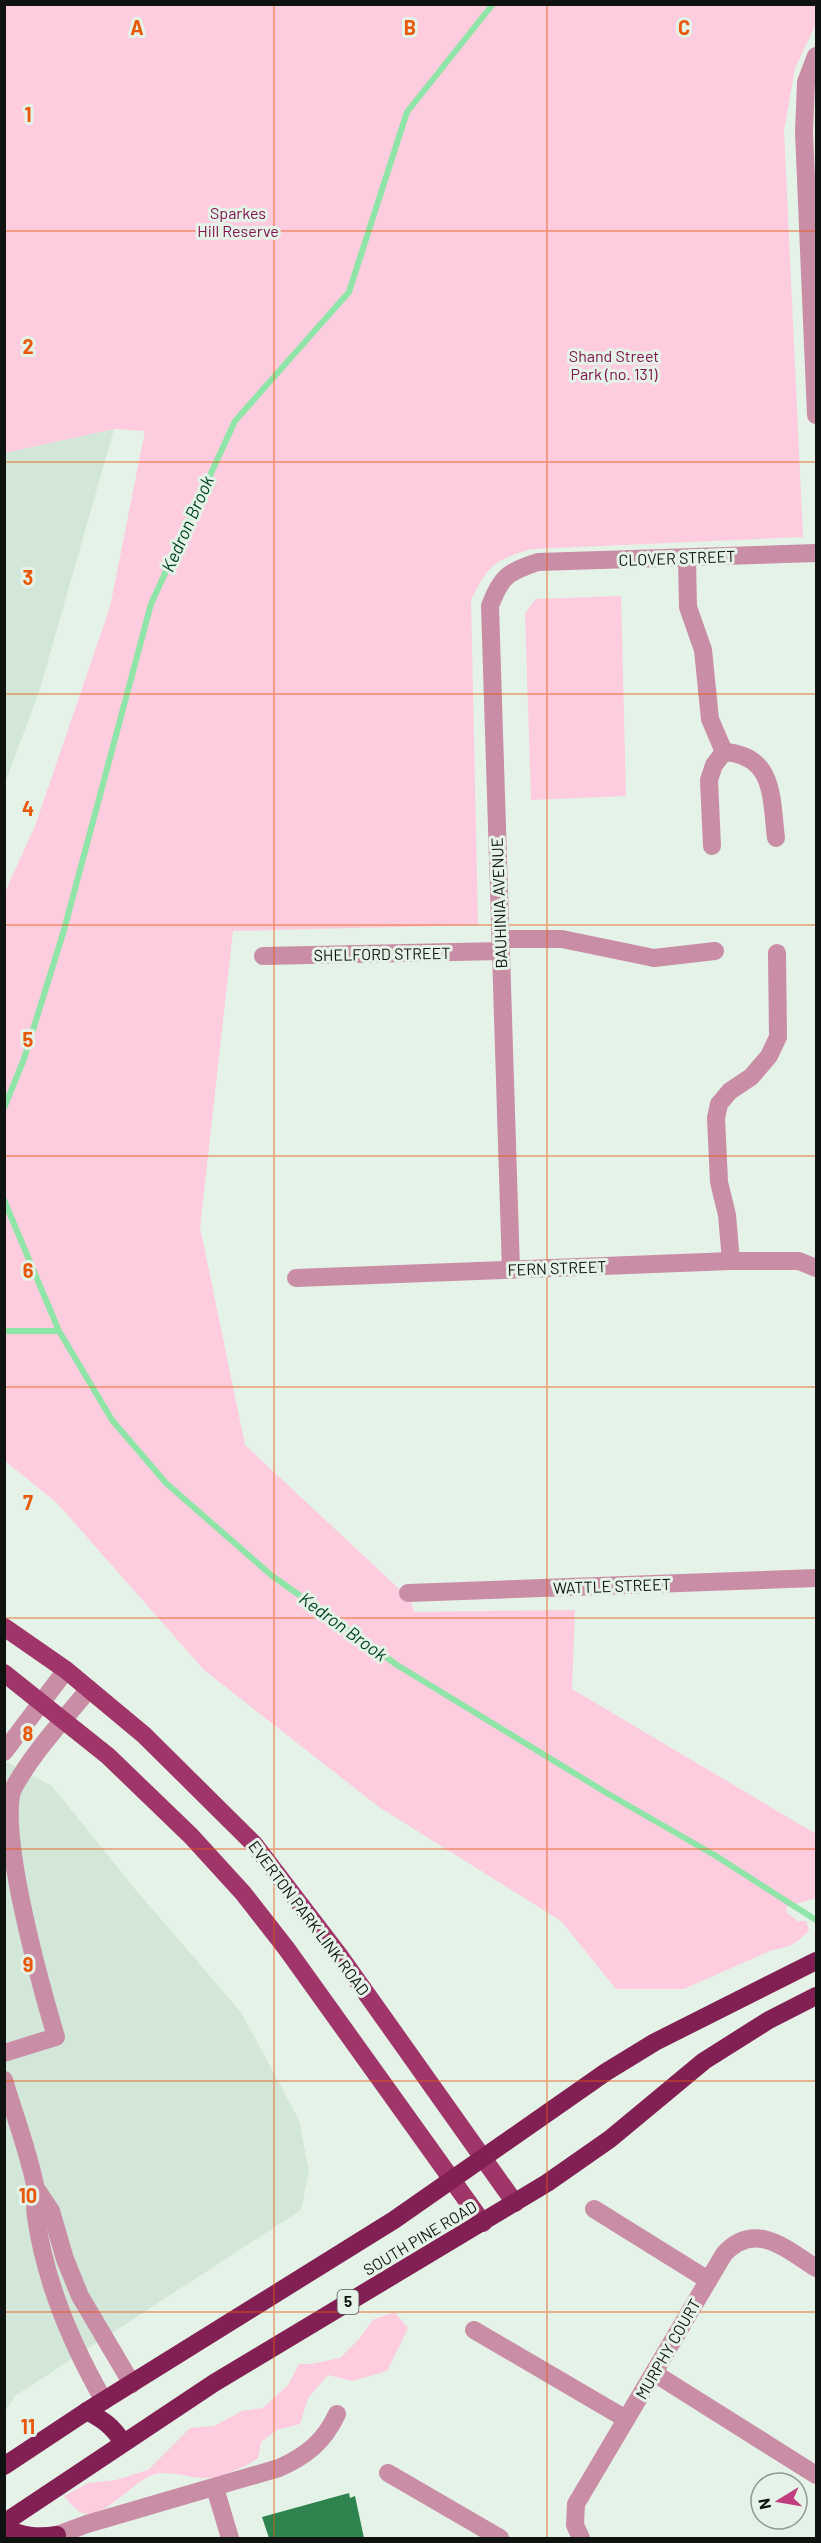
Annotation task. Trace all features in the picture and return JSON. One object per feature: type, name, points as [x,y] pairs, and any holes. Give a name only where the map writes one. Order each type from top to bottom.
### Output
[{"type":"highway","name":"SOUTH PINE ROAD","points":[[4,2466],[394,2220],[606,2072],[655,2042],[816,1961]]},
{"type":"highway","name":"SOUTH PINE ROAD","points":[[4,2523],[214,2383],[515,2204],[610,2139],[704,2061],[769,2020],[812,1998]]},
{"type":"highway","points":[[87,2412],[109,2423],[123,2443]]},
{"type":"highway","points":[[4,2528],[33,2538],[57,2535]]},
{"type":"main road","name":"EVERTON PARK LINK ROAD","points":[[4,1627],[66,1670],[144,1735],[254,1844],[339,1955],[515,2204]]},
{"type":"main road","points":[[4,1673],[42,1701],[108,1756],[152,1797],[243,1893],[286,1948],[483,2223]]},
{"type":"street","points":[[816,56],[806,82],[804,132],[816,416]]},
{"type":"street","name":"CLOVER STREET","points":[[538,562],[816,554]]},
{"type":"street","points":[[687,558],[688,607],[703,650],[710,719],[724,752]]},
{"type":"street","name":"BAUHINIA AVENUE","points":[[511,1270],[490,606],[498,585],[513,570],[538,562]]},
{"type":"street","points":[[724,752],[741,753],[758,763],[770,790],[776,838]]},
{"type":"street","points":[[712,846],[709,780],[714,765],[724,752]]},
{"type":"street","name":"SHELFORD STREET","points":[[262,957],[501,945],[562,939],[654,958],[715,951]]},
{"type":"street","points":[[731,1262],[728,1215],[719,1182],[716,1118],[719,1104],[730,1091],[751,1077],[769,1056],[778,1037],[777,953]]},
{"type":"street","name":"FERN STREET","points":[[296,1278],[731,1262],[799,1262],[816,1268]]},
{"type":"street","name":"WATTLE STREET","points":[[408,1593],[816,1578]]},
{"type":"street","points":[[4,1752],[66,1670]]},
{"type":"street","points":[[4,2053],[56,2037],[7,1869],[5,1819],[11,1792],[41,1748],[89,1689]]},
{"type":"street","points":[[4,2080],[35,2187],[35,2216],[49,2274],[68,2329],[89,2376],[104,2401]]},
{"type":"street","points":[[35,2187],[51,2211],[65,2259],[80,2296],[132,2384]]},
{"type":"street","points":[[594,2209],[708,2280]]},
{"type":"street","name":"MURPHY COURT","points":[[573,2537],[576,2504],[708,2280],[730,2247],[750,2238],[774,2242],[816,2268]]},
{"type":"street","points":[[474,2330],[626,2420]]},
{"type":"street","points":[[654,2373],[816,2475]]},
{"type":"street","points":[[57,2535],[87,2524],[215,2488],[297,2460],[319,2443],[329,2431],[337,2414]]},
{"type":"street","points":[[388,2473],[500,2538]]},
{"type":"street","points":[[215,2488],[230,2538]]},
{"type":"shaded area","points":[[114,429],[39,692],[5,783],[5,453]]},
{"type":"shaded area","points":[[5,1761],[52,1786],[135,1889],[241,2012],[299,2120],[309,2171],[301,2210],[15,2396],[5,2412]]},
{"type":"green space","points":[[4,5],[816,5],[816,24],[795,68],[784,131],[803,537],[531,549],[500,561],[488,571],[471,600],[478,925],[233,931],[200,1227],[245,1445],[410,1599],[414,1612],[575,1610],[572,1689],[816,1834],[816,1898],[786,1907],[787,1913],[798,1921],[806,1921],[809,1930],[792,1944],[772,1950],[684,1989],[616,1989],[561,1921],[379,1807],[204,1670],[57,1503],[5,1461],[5,892],[35,826],[110,607],[145,431],[114,429],[5,453]]},
{"type":"green space","points":[[621,596],[626,796],[531,800],[525,613],[536,599]]},
{"type":"green space","points":[[394,2312],[408,2328],[387,2371],[352,2381],[328,2375],[308,2398],[300,2424],[277,2430],[261,2442],[258,2458],[248,2464],[213,2477],[201,2478],[166,2473],[152,2475],[105,2508],[89,2514],[78,2511],[64,2496],[88,2483],[116,2480],[148,2470],[190,2428],[214,2426],[242,2411],[263,2408],[288,2385],[299,2364],[340,2358],[359,2339],[373,2320]]},
{"type":"building","points":[[349,2493],[350,2498],[355,2496],[364,2538],[269,2538],[262,2517]]},
{"type":"waterway","name":"Kedron Brook","points":[[4,1108],[24,1059],[64,930],[151,604],[235,421],[349,292],[407,112],[493,4]]},
{"type":"waterway","name":"Kedron Brook","points":[[4,1200],[59,1331],[112,1420],[166,1483],[271,1575],[397,1665],[610,1795],[716,1856],[816,1920]]},
{"type":"waterway","points":[[4,1331],[59,1331]]},
{"type":"park label","name":"Sparkes Hill Reserve","points":[[238,222]]},
{"type":"park label","name":"Shand Street Park (no. 131)","points":[[614,365]]}]
